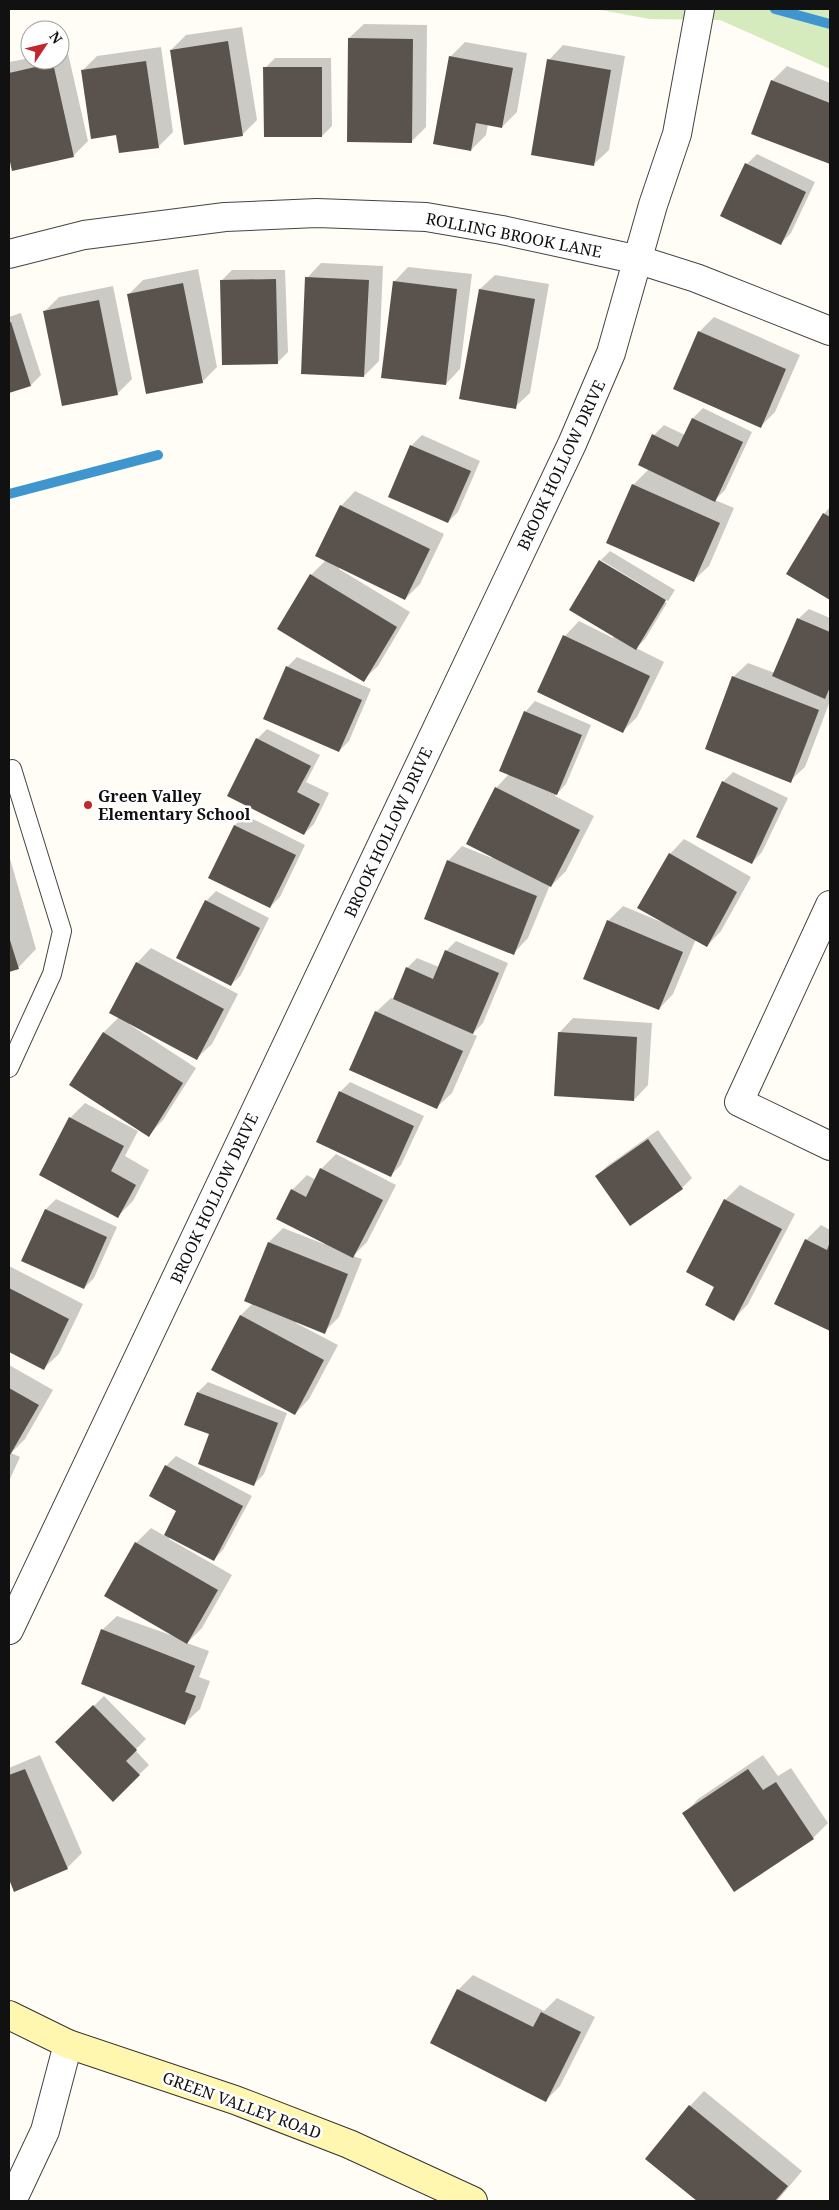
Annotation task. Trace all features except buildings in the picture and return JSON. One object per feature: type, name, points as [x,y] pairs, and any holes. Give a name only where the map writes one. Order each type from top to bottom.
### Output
[{"type":"street","name":"BROOK HOLLOW DRIVE","points":[[9,1630],[572,444],[611,353],[654,205],[677,134],[700,9]]},
{"type":"street","name":"ROLLING BROOK LANE","points":[[9,254],[84,235],[225,217],[317,213],[426,217],[502,230],[639,260],[696,278],[830,331]]},
{"type":"street","points":[[830,906],[739,1102],[830,1146]]},
{"type":"street","name":"GREEN VALLEY ROAD","points":[[9,2015],[68,2044],[235,2100],[340,2140],[473,2201]]},
{"type":"street","points":[[12,2201],[45,2131],[68,2044]]},
{"type":"lane","points":[[9,1068],[52,974],[62,931],[12,769]]},
{"type":"green space","points":[[595,9],[830,9],[830,69],[720,20],[650,19]]},
{"type":"waterway","points":[[775,9],[830,24]]},
{"type":"waterway","points":[[9,494],[158,455]]},
{"type":"place","name":"Green Valley Elementary School","points":[[88,805]]}]
